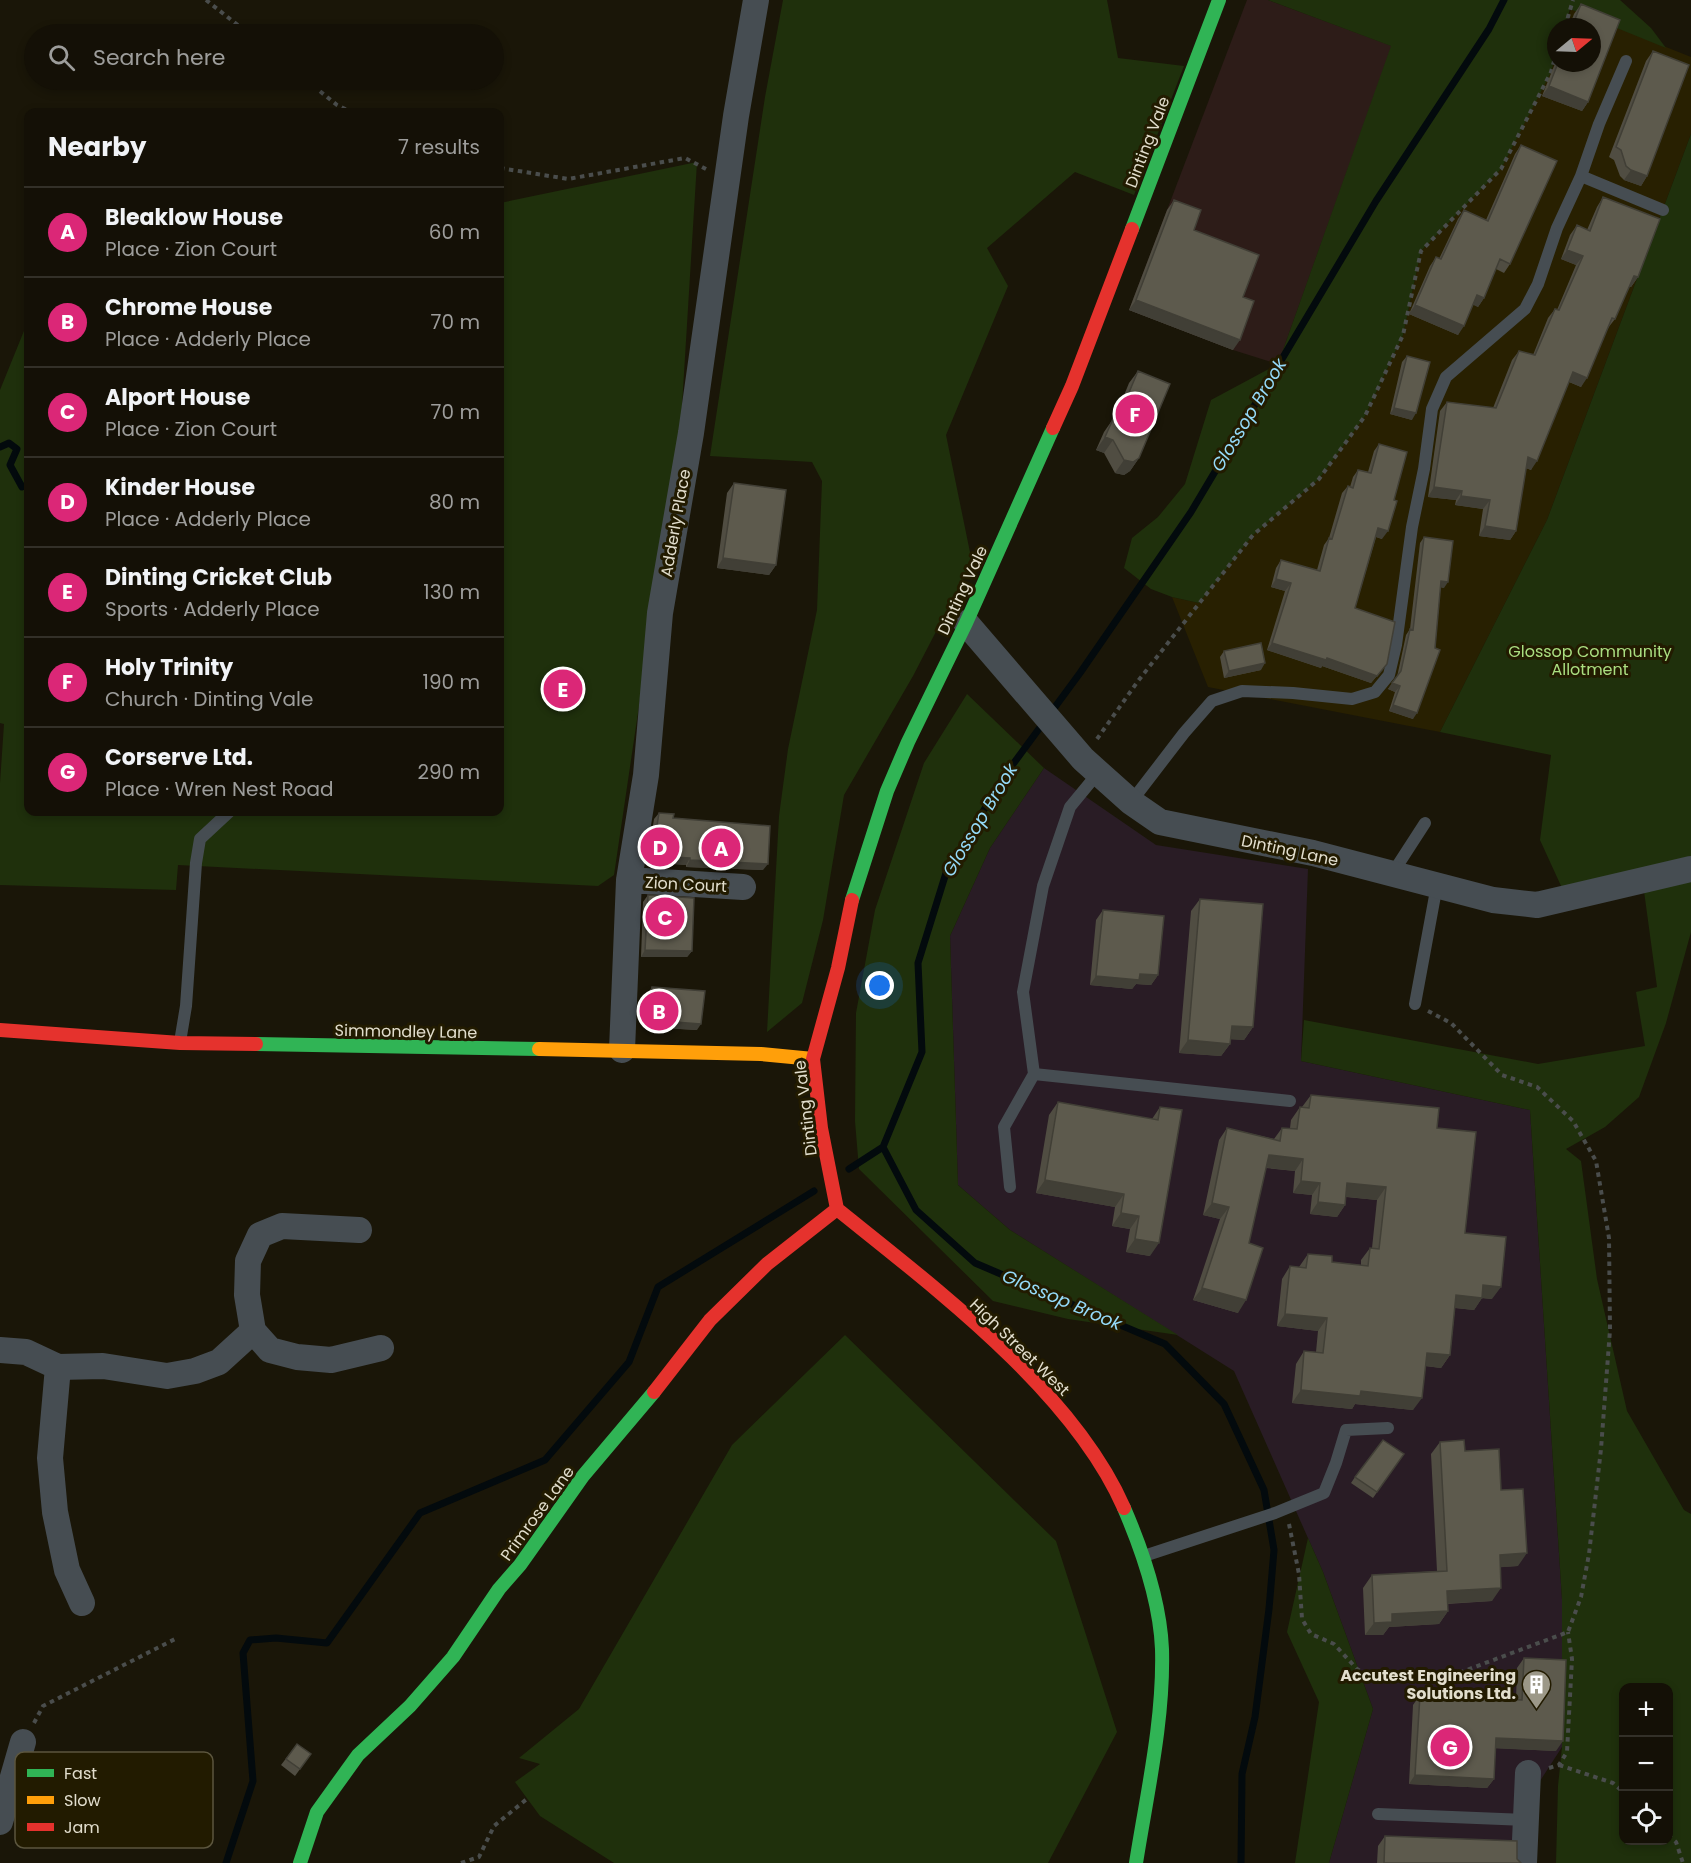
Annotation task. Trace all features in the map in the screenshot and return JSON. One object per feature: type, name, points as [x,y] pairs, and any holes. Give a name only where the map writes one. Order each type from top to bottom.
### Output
[{"type":"main road","name":"Dinting Vale","points":[[837,1209],[821,1128],[813,1059],[838,968],[855,886],[886,791],[966,623],[1072,386],[1219,0]]},
{"type":"main road","name":"Simmondley Lane","points":[[0,1030],[180,1043],[622,1050],[761,1054],[813,1059]]},
{"type":"main road","name":"High Street West","points":[[837,1209],[938,1292],[1039,1384],[1081,1435],[1108,1476],[1131,1523],[1144,1556],[1155,1601],[1162,1649],[1160,1708],[1136,1863]]},
{"type":"main road","name":"Primrose Lane","points":[[300,1863],[317,1812],[358,1755],[410,1706],[453,1657],[499,1589],[520,1565],[583,1476],[640,1409],[710,1320],[767,1264],[837,1209]]},
{"type":"street","name":"Adderly Place","points":[[622,1050],[629,880],[646,775],[660,613],[691,433],[727,180],[756,0]]},
{"type":"street","name":"Dinting Lane","points":[[966,623],[1084,759],[1131,802],[1160,822],[1313,854],[1493,900],[1537,905],[1691,869]]},
{"type":"street","name":"Zion Court","points":[[629,880],[743,887]]},
{"type":"street","points":[[359,1230],[282,1226],[260,1235],[248,1261],[247,1295],[253,1330],[270,1350],[297,1357],[331,1360],[381,1348]]},
{"type":"street","points":[[0,1350],[26,1352],[58,1367],[103,1366],[167,1376],[195,1371],[219,1362],[253,1330]]},
{"type":"street","points":[[58,1367],[50,1458],[55,1512],[67,1570],[82,1603]]},
{"type":"street","points":[[21,1752],[24,1742]]},
{"type":"street","points":[[0,1822],[15,1772]]},
{"type":"street","points":[[1524,1863],[1528,1773]]},
{"type":"lane","points":[[1131,802],[1184,733],[1212,701],[1242,691],[1352,699],[1375,692],[1389,675],[1396,645],[1412,527],[1424,468],[1432,409],[1446,377],[1526,309],[1626,61]]},
{"type":"lane","points":[[1581,176],[1662,210]]},
{"type":"lane","points":[[1010,1187],[1004,1127],[1034,1074],[1023,992],[1043,886],[1084,759]]},
{"type":"lane","points":[[180,1043],[186,1006],[196,863],[200,839],[225,816]]},
{"type":"lane","points":[[1392,874],[1425,823]]},
{"type":"lane","points":[[1414,1004],[1437,885]]},
{"type":"lane","points":[[1034,1074],[1290,1101]]},
{"type":"lane","points":[[1144,1556],[1324,1493],[1346,1430],[1388,1428]]},
{"type":"lane","points":[[1378,1814],[1526,1820]]},
{"type":"path","points":[[206,0],[236,24]]},
{"type":"path","points":[[1568,18],[1573,0]]},
{"type":"path","points":[[1084,759],[1138,681],[1253,535],[1319,479],[1365,416],[1403,335],[1421,251],[1501,169],[1551,72]]},
{"type":"path","points":[[318,90],[343,108]]},
{"type":"path","points":[[504,169],[568,179],[685,158],[727,180]]},
{"type":"path","points":[[1414,1004],[1451,1023],[1502,1075],[1537,1087],[1573,1121],[1596,1161],[1609,1238],[1610,1330],[1589,1554],[1581,1597],[1568,1632],[1572,1659],[1567,1752],[1559,1765]]},
{"type":"path","points":[[1280,1510],[1299,1574],[1302,1619],[1311,1634],[1334,1644],[1358,1669],[1372,1678],[1440,1680],[1568,1632]]},
{"type":"path","points":[[24,1742],[43,1706],[175,1639]]},
{"type":"path","points":[[1528,1773],[1559,1765],[1613,1783],[1622,1791]]},
{"type":"path","points":[[461,1863],[479,1857],[494,1826],[528,1798]]},
{"type":"path","points":[[1673,1839],[1683,1863]]},
{"type":"shaded area","points":[[1247,0],[1268,0],[1392,46],[1278,364],[1233,350],[1129,310]]},
{"type":"shaded area","points":[[1571,9],[1594,18],[1568,18]]},
{"type":"shaded area","points":[[1601,21],[1691,57],[1691,134],[1547,520],[1440,732],[1208,687],[1172,597],[1199,603],[1253,535],[1319,479],[1365,416],[1403,335],[1421,251],[1501,169],[1550,72],[1601,72]]},
{"type":"shaded area","points":[[1044,768],[1156,845],[1308,869],[1301,1061],[1530,1110],[1562,1599],[1562,1747],[1540,1781],[1536,1863],[1329,1863],[1373,1709],[1323,1572],[1234,1371],[1010,1230],[958,1185],[950,936],[990,848]]},
{"type":"green space","points":[[783,0],[1107,0],[1118,58],[1184,66],[1134,195],[1075,172],[987,248],[1008,286],[946,435],[972,562],[913,676],[844,795],[823,920],[802,1003],[767,1032],[779,816],[788,749],[817,610],[822,481],[812,462],[710,456],[765,97]]},
{"type":"green space","points":[[1268,0],[1620,0],[1651,28],[1666,48],[1601,22],[1601,18],[1592,18],[1570,9],[1568,18],[1547,18],[1547,72],[1551,72],[1501,169],[1421,251],[1403,335],[1365,416],[1319,479],[1253,535],[1199,603],[1151,589],[1124,568],[1132,538],[1158,517],[1185,484],[1211,400],[1278,364],[1391,46]]},
{"type":"green space","name":"Glossop Community Allotment","points":[[1691,134],[1691,856],[1562,888],[1540,840],[1551,755],[1440,732],[1547,520]]},
{"type":"green space","points":[[697,162],[681,422],[614,875],[598,886],[178,865],[176,890],[0,885],[0,783],[4,724],[0,723],[0,390],[24,331],[24,816],[504,816],[504,202]]},
{"type":"green space","points":[[967,694],[1044,768],[990,848],[950,936],[958,1185],[1010,1230],[1178,1335],[1068,1319],[993,1301],[859,1169],[855,1121],[856,1013],[875,910],[924,763]]},
{"type":"green space","points":[[1691,880],[1691,932],[1666,1023],[1639,1097],[1605,1127],[1566,1149],[1581,1161],[1597,1279],[1627,1411],[1684,1510],[1691,1514],[1691,1863],[1556,1863],[1558,1786],[1562,1747],[1562,1599],[1530,1110],[1301,1061],[1304,1020],[1538,1064],[1645,1046],[1636,992],[1657,987],[1644,891]]},
{"type":"green space","points":[[845,1335],[1056,1541],[1117,1732],[1048,1863],[614,1863],[540,1816],[515,1782],[540,1764],[519,1758],[579,1709],[732,1445]]},
{"type":"green space","points":[[1308,1538],[1323,1572],[1373,1709],[1329,1863],[1295,1863],[1319,1702],[1287,1632]]},
{"type":"building","points":[[1581,4],[1620,20],[1601,69],[1601,18],[1576,18]]},
{"type":"building","points":[[1653,51],[1689,65],[1647,176],[1626,166],[1621,150],[1616,147]]},
{"type":"building","points":[[1554,72],[1600,72],[1588,102],[1549,86]]},
{"type":"building","points":[[1521,145],[1557,161],[1510,264],[1500,259],[1484,298],[1477,295],[1464,326],[1415,305],[1436,257],[1441,259],[1464,210],[1488,221]]},
{"type":"building","points":[[1603,197],[1660,219],[1638,277],[1634,276],[1615,319],[1612,318],[1587,378],[1573,372],[1537,461],[1528,457],[1516,531],[1485,526],[1490,500],[1461,496],[1462,491],[1434,487],[1447,402],[1496,408],[1519,351],[1535,355],[1555,309],[1559,310],[1583,256],[1567,250],[1577,225],[1590,231]]},
{"type":"building","points":[[1174,200],[1201,210],[1194,230],[1259,255],[1243,297],[1254,301],[1240,340],[1136,300]]},
{"type":"building","points":[[1407,356],[1430,362],[1416,413],[1394,408]]},
{"type":"building","points":[[1138,371],[1170,384],[1139,458],[1133,462],[1124,460],[1113,440],[1105,437],[1113,419],[1117,421]]},
{"type":"building","points":[[1379,444],[1407,452],[1388,531],[1378,528],[1355,608],[1395,622],[1387,664],[1377,676],[1327,658],[1326,660],[1272,643],[1291,583],[1276,579],[1281,560],[1320,571],[1348,486],[1353,488],[1358,470],[1371,473]]},
{"type":"building","points":[[734,483],[786,490],[776,565],[723,558]]},
{"type":"building","points":[[1424,537],[1453,541],[1448,582],[1441,581],[1435,648],[1440,650],[1417,713],[1393,705],[1400,686],[1392,683],[1401,671],[1410,629],[1413,630]]},
{"type":"building","points":[[1261,643],[1265,663],[1229,671],[1224,651]]},
{"type":"building","points":[[659,813],[674,814],[673,818],[770,826],[768,864],[652,856]]},
{"type":"building","points":[[648,895],[694,898],[692,951],[645,950]]},
{"type":"building","points":[[1200,899],[1263,904],[1253,1027],[1232,1026],[1230,1044],[1188,1040]]},
{"type":"building","points":[[1103,910],[1164,916],[1158,975],[1140,974],[1139,980],[1096,976]]},
{"type":"building","points":[[652,987],[705,991],[701,1024],[649,1020]]},
{"type":"building","points":[[1311,1095],[1439,1108],[1437,1128],[1476,1132],[1465,1233],[1506,1237],[1501,1287],[1483,1285],[1482,1298],[1456,1295],[1450,1355],[1427,1353],[1422,1398],[1361,1391],[1360,1396],[1301,1390],[1304,1351],[1323,1353],[1327,1318],[1285,1314],[1290,1266],[1306,1268],[1308,1254],[1332,1256],[1332,1262],[1368,1266],[1370,1248],[1379,1249],[1386,1187],[1347,1183],[1345,1205],[1318,1202],[1320,1183],[1301,1181],[1303,1159],[1269,1155],[1249,1243],[1263,1248],[1246,1300],[1202,1288],[1229,1207],[1212,1203],[1227,1128],[1280,1141],[1282,1128],[1297,1129],[1300,1107],[1309,1108]]},
{"type":"building","points":[[1058,1102],[1158,1120],[1160,1107],[1182,1110],[1159,1243],[1135,1239],[1139,1216],[1121,1213],[1124,1194],[1045,1180]]},
{"type":"building","points":[[1383,1440],[1404,1454],[1377,1492],[1355,1477]]},
{"type":"building","points":[[1464,1440],[1465,1451],[1499,1449],[1501,1490],[1523,1489],[1527,1553],[1500,1555],[1501,1588],[1447,1591],[1448,1611],[1392,1614],[1392,1622],[1374,1623],[1372,1575],[1447,1571],[1440,1442]]},
{"type":"building","points":[[1524,1658],[1566,1660],[1563,1741],[1496,1738],[1494,1779],[1415,1775],[1420,1695],[1522,1700]]},
{"type":"building","points":[[297,1744],[311,1754],[300,1769],[286,1759]]},
{"type":"building","points":[[1385,1836],[1517,1841],[1517,1859],[1521,1863],[1384,1863]]},
{"type":"waterway","name":"Glossop Brook","points":[[1241,1863],[1242,1774],[1255,1717],[1274,1550],[1264,1490],[1224,1404],[1165,1344],[975,1263],[916,1210],[883,1147],[922,1052],[918,963],[946,873],[1005,775],[1080,673],[1191,512],[1376,201],[1489,29],[1504,0]]},
{"type":"waterway","points":[[0,447],[9,443],[17,449],[10,465],[22,487],[24,486]]},
{"type":"waterway","points":[[849,1169],[883,1147]]},
{"type":"waterway","points":[[226,1863],[253,1781],[243,1653],[250,1640],[276,1638],[327,1643],[420,1513],[545,1460],[629,1362],[658,1287],[814,1191]]},
{"type":"traffic: fast","points":[[1132,229],[1219,0]]},
{"type":"traffic: fast","points":[[852,900],[887,791],[908,742],[966,623],[1053,428]]},
{"type":"traffic: fast","points":[[256,1044],[539,1049]]},
{"type":"traffic: fast","points":[[300,1863],[317,1812],[358,1755],[410,1706],[453,1657],[499,1589],[520,1565],[583,1476],[654,1392]]},
{"type":"traffic: fast","points":[[1124,1508],[1138,1542],[1154,1595],[1162,1649],[1158,1729],[1136,1863]]},
{"type":"traffic: slow","points":[[539,1049],[761,1054],[813,1059]]},
{"type":"traffic: jam","points":[[1053,428],[1072,386],[1132,229]]},
{"type":"traffic: jam","points":[[837,1209],[821,1128],[813,1059],[838,968],[852,900]]},
{"type":"traffic: jam","points":[[0,1030],[180,1043],[256,1044]]},
{"type":"traffic: jam","points":[[837,1209],[957,1307],[1037,1383],[1071,1423],[1101,1465],[1124,1508]]},
{"type":"traffic: jam","points":[[654,1392],[710,1320],[767,1264],[837,1209]]},
{"type":"place","name":"Holy Trinity","points":[[1135,414]]},
{"type":"place","name":"Dinting Cricket Club","points":[[563,689]]},
{"type":"place","name":"Kinder House","points":[[660,847]]},
{"type":"place","name":"Bleaklow House","points":[[721,848]]},
{"type":"place","name":"Alport House","points":[[665,917]]},
{"type":"place","name":"Chrome House","points":[[659,1011]]},
{"type":"place","name":"Accutest Engineering Solutions Ltd.","points":[[1537,1710]]},
{"type":"place","name":"Corserve Ltd.","points":[[1450,1747]]}]
